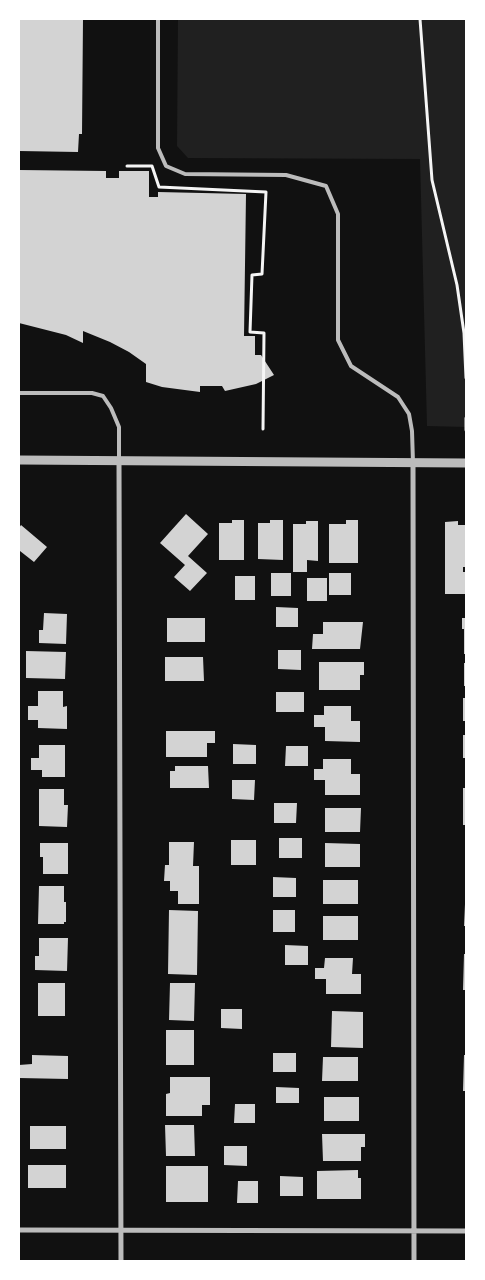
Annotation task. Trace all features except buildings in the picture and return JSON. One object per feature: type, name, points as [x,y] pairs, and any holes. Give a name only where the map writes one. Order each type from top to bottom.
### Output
[{"type":"street","points":[[19,460],[466,463]]},
{"type":"street","points":[[119,460],[121,1261]]},
{"type":"street","points":[[413,463],[414,1261]]},
{"type":"street","points":[[19,1230],[466,1231]]},
{"type":"lane","points":[[158,19],[158,148],[166,166],[185,174],[286,175],[326,186],[338,214],[338,340],[351,366],[398,397],[409,414],[412,431],[413,463]]},
{"type":"lane","points":[[19,393],[92,393],[103,396],[112,408],[119,427],[119,460]]},
{"type":"path","points":[[420,19],[432,180],[458,285],[464,333],[466,378]]},
{"type":"path","points":[[127,166],[152,166],[159,187],[266,192],[262,274],[252,275],[250,332],[264,333],[263,429]]},
{"type":"path","points":[[466,418],[466,430]]},
{"type":"shaded area","points":[[178,19],[466,19],[466,427],[427,426],[420,159],[188,158],[177,146]]}]
